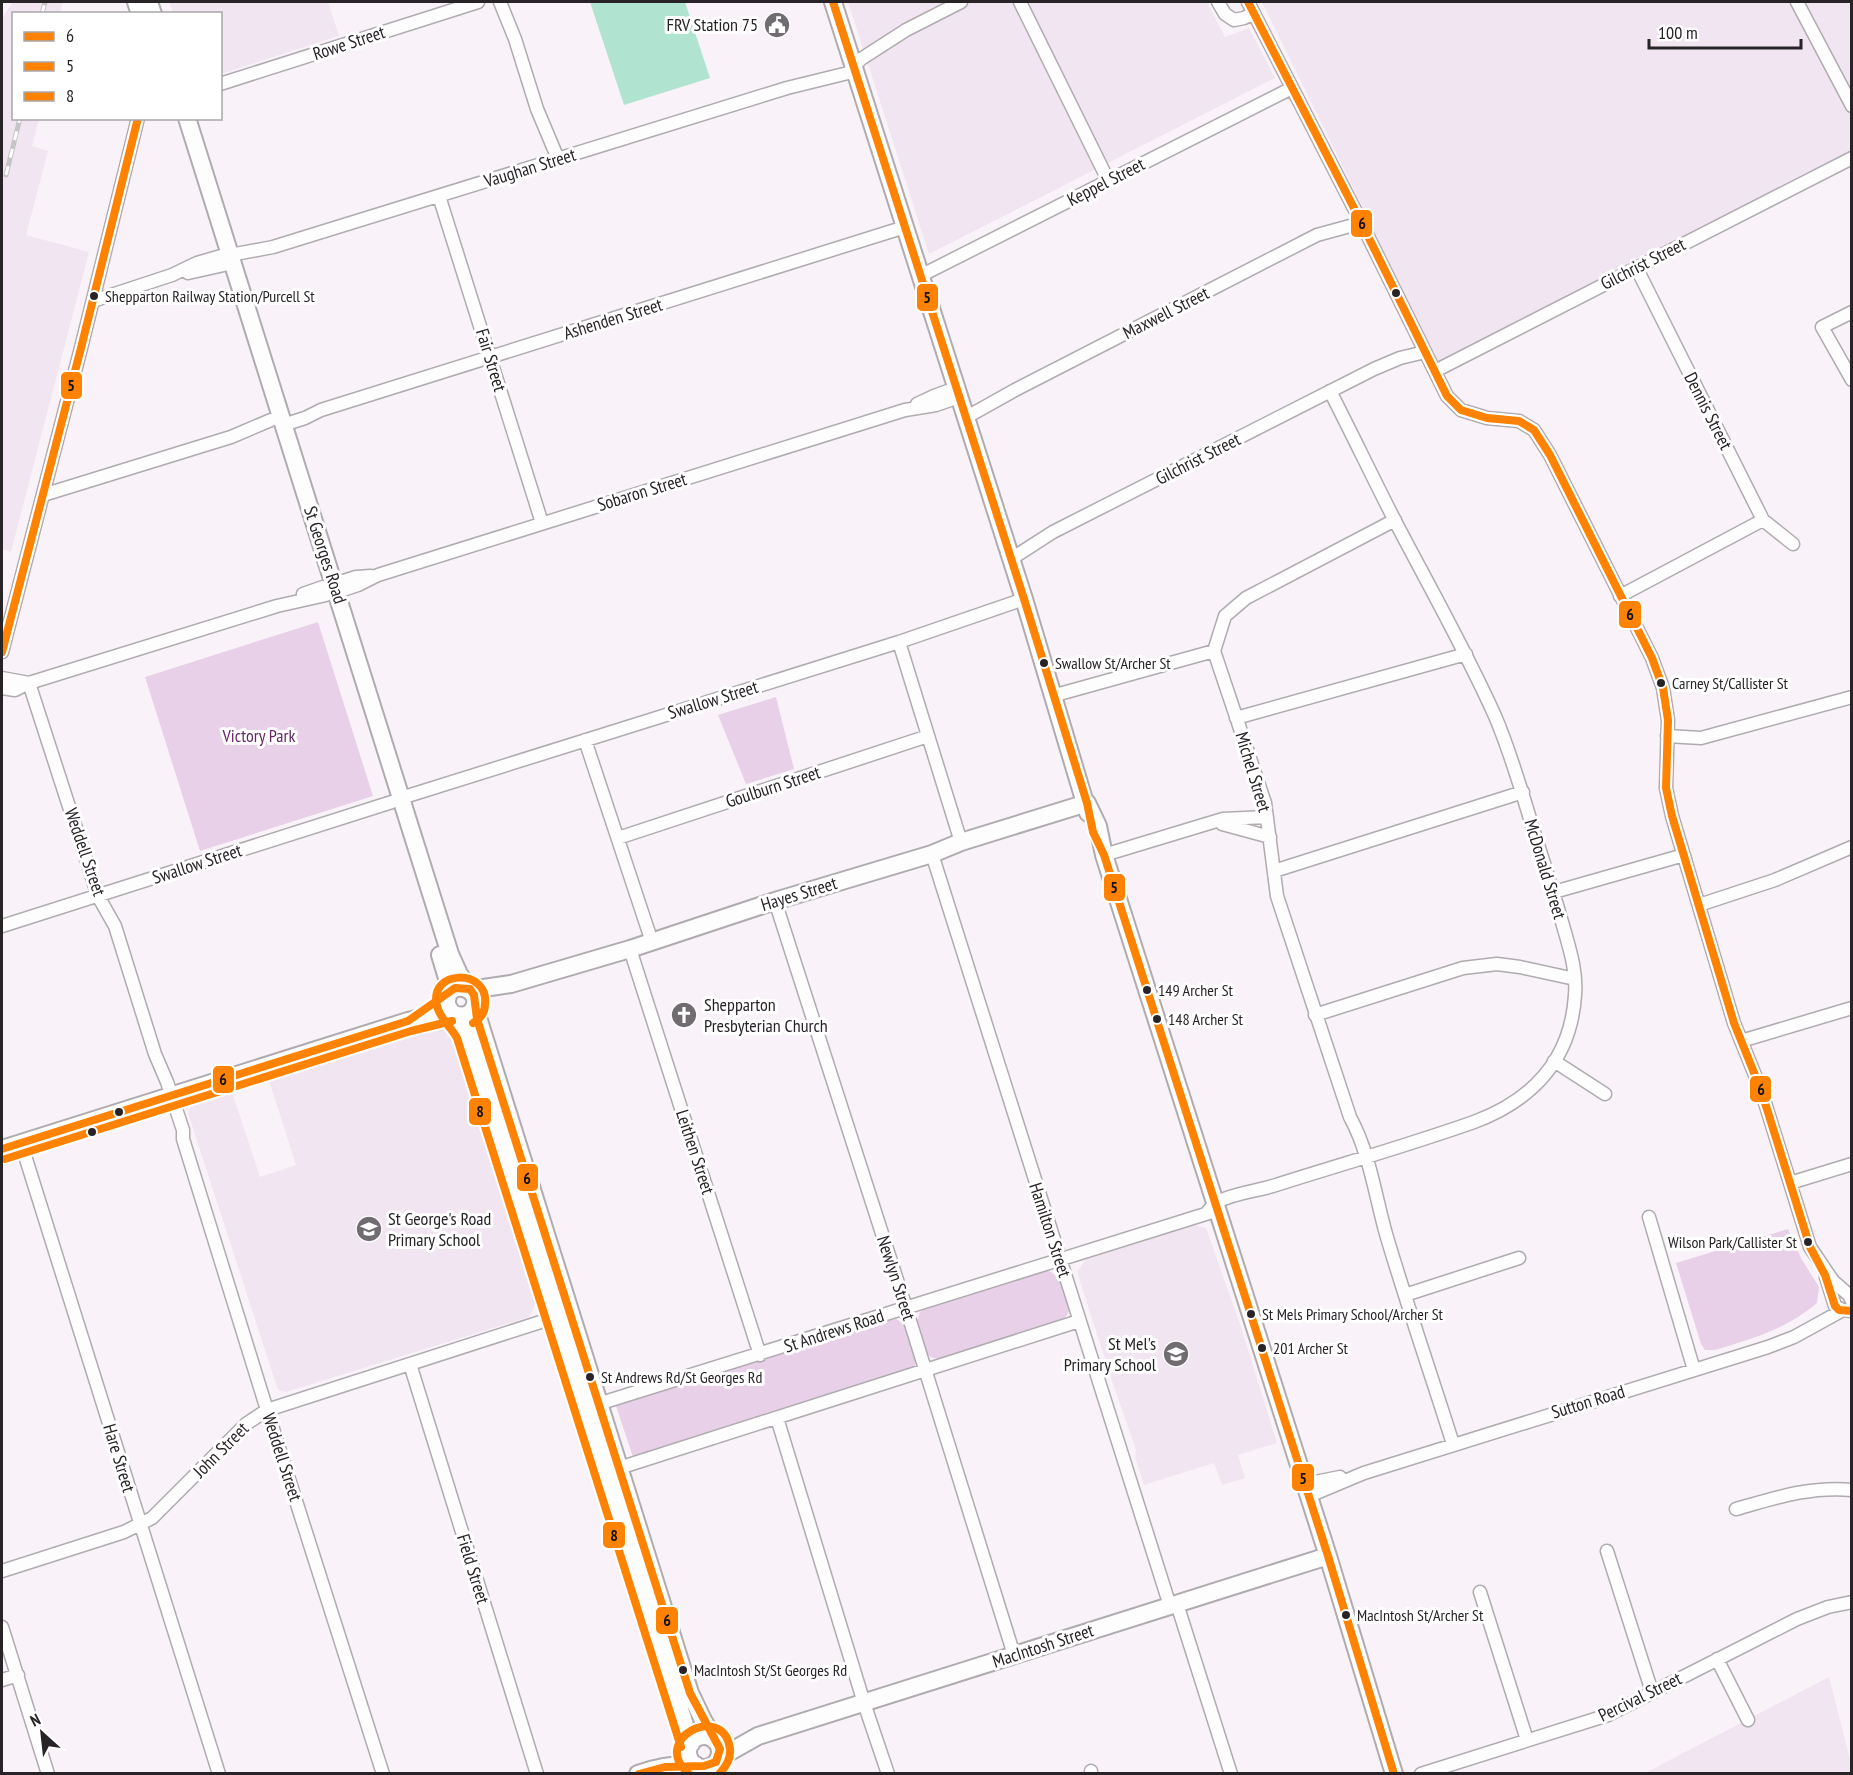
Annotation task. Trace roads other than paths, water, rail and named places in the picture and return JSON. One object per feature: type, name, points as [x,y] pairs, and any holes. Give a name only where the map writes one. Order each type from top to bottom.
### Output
[{"type":"street","name":"Rowe Street","points":[[222,83],[478,2]]},
{"type":"street","points":[[500,2],[515,39],[554,160]]},
{"type":"street","points":[[507,2],[515,39]]},
{"type":"street","points":[[833,2],[1024,599],[1086,803],[1098,826],[1104,855],[1213,1209],[1307,1490],[1394,1773]]},
{"type":"street","name":"Vaughan Street","points":[[93,301],[227,260],[254,258],[273,247],[787,88],[848,73],[853,63],[906,30],[961,2]]},
{"type":"street","points":[[1018,2],[1108,180]]},
{"type":"street","points":[[1218,2],[1225,14],[1234,20],[1254,14]]},
{"type":"street","points":[[1248,2],[1447,396],[1461,410],[1486,418],[1519,421],[1534,430],[1550,455],[1652,658],[1663,688],[1668,720],[1666,788],[1734,1023],[1761,1090],[1810,1247],[1833,1281],[1844,1303]]},
{"type":"street","points":[[1797,2],[1851,106]]},
{"type":"street","name":"Keppel Street","points":[[920,276],[1292,88]]},
{"type":"street","points":[[2,652],[138,120]]},
{"type":"street","name":"St Georges Road","points":[[178,120],[227,260]]},
{"type":"street","name":"St Georges Road","points":[[188,120],[252,343],[447,959],[451,992]]},
{"type":"street","name":"Gilchrist Street","points":[[1435,371],[1851,158]]},
{"type":"street","name":"Fair Street","points":[[439,196],[542,523]]},
{"type":"street","name":"Maxwell Street","points":[[961,403],[1015,390],[1317,236],[1327,228],[1359,218]]},
{"type":"street","name":"Ashenden Street","points":[[43,495],[231,437],[253,434],[277,423],[305,418],[321,410],[905,227]]},
{"type":"street","name":"Dennis Street","points":[[1636,267],[1763,520],[1793,544]]},
{"type":"street","points":[[1851,312],[1822,327],[1851,380]]},
{"type":"street","name":"Gilchrist Street","points":[[1009,553],[1374,369],[1386,360],[1422,347]]},
{"type":"street","name":"McDonald Street","points":[[1213,1209],[1262,1190],[1476,1121],[1505,1108],[1535,1086],[1554,1061],[1569,1030],[1575,994],[1573,961],[1554,892],[1496,719],[1466,654],[1330,391]]},
{"type":"street","name":"Sobaron Street","points":[[2,688],[15,690],[29,683],[330,589],[358,585],[378,575],[905,410],[961,403]]},
{"type":"street","points":[[1052,696],[1214,651],[1225,616],[1246,598],[1395,520]]},
{"type":"street","points":[[1620,596],[1763,520]]},
{"type":"street","name":"Swallow Street","points":[[2,926],[898,642],[1024,599]]},
{"type":"street","points":[[898,642],[961,842]]},
{"type":"street","name":"Michel Street","points":[[1214,651],[1258,781],[1267,816],[1277,896],[1350,1117],[1358,1133],[1362,1158],[1374,1181],[1376,1200],[1453,1444]]},
{"type":"street","points":[[1236,718],[1466,654]]},
{"type":"street","name":"Sobaron Street","points":[[2,678],[29,683]]},
{"type":"street","name":"Weddell Street","points":[[29,683],[98,896],[115,926],[169,1096],[177,1133],[183,1139],[383,1773]]},
{"type":"street","points":[[1668,736],[1701,738],[1851,698]]},
{"type":"street","name":"Goulburn Street","points":[[618,838],[928,736]]},
{"type":"street","points":[[585,740],[652,942]]},
{"type":"street","points":[[1274,871],[1522,792]]},
{"type":"street","name":"Hayes Street","points":[[472,998],[775,901],[932,854],[961,842],[1086,803]]},
{"type":"street","points":[[1104,855],[1223,819],[1250,819],[1267,816]]},
{"type":"street","points":[[1212,822],[1270,837]]},
{"type":"street","points":[[1699,905],[1775,880],[1851,847]]},
{"type":"street","name":"Hamilton Street","points":[[932,854],[1079,1321],[1231,1773]]},
{"type":"street","points":[[1554,892],[1684,855]]},
{"type":"street","name":"Newlyn Street","points":[[775,901],[906,1308],[1014,1655]]},
{"type":"street","name":"Leithen Street","points":[[630,949],[760,1355]]},
{"type":"street","name":"St Georges Road","points":[[447,959],[459,974],[472,998],[476,1040],[591,1398],[659,1620],[690,1745]]},
{"type":"street","points":[[1316,1015],[1463,968],[1497,964],[1575,979]]},
{"type":"street","points":[[2,1149],[408,1021],[452,1013],[458,1016],[468,1015],[472,998],[460,987],[408,1021]]},
{"type":"street","points":[[451,992],[447,1002],[452,1013]]},
{"type":"street","points":[[1741,1041],[1851,1008]]},
{"type":"street","name":"St Georges Road","points":[[452,1013],[476,1040]]},
{"type":"street","points":[[1554,1061],[1605,1094]]},
{"type":"street","name":"Hare Street","points":[[21,1143],[219,1773]]},
{"type":"street","points":[[1790,1183],[1851,1164]]},
{"type":"street","name":"St Andrews Road","points":[[591,1398],[760,1355],[1213,1209]]},
{"type":"street","points":[[1649,1217],[1694,1370]]},
{"type":"street","points":[[1405,1295],[1519,1258]]},
{"type":"street","name":"Sutton Road","points":[[1307,1490],[1768,1347],[1794,1337],[1844,1303]]},
{"type":"street","name":"John Street","points":[[2,1571],[124,1532],[152,1518],[246,1424],[267,1410],[563,1315]]},
{"type":"street","points":[[612,1471],[1079,1321]]},
{"type":"street","name":"Field Street","points":[[410,1364],[537,1773]]},
{"type":"street","points":[[777,1418],[864,1703],[888,1773]]},
{"type":"street","points":[[1736,1509],[1803,1491],[1851,1490]]},
{"type":"street","points":[[1607,1551],[1652,1692]]},
{"type":"street","name":"MacIntosh Street","points":[[718,1754],[758,1736],[1328,1556]]},
{"type":"street","points":[[1480,1592],[1527,1740]]},
{"type":"street","name":"Percival Street","points":[[1421,1773],[1608,1715],[1797,1619],[1828,1607],[1851,1602]]},
{"type":"street","name":"St Georges Road","points":[[659,1620],[718,1754]]},
{"type":"street","points":[[2,1627],[48,1773]]},
{"type":"street","points":[[1717,1659],[1748,1720]]},
{"type":"street","points":[[2,1680],[18,1676]]},
{"type":"street","points":[[638,1773],[681,1764],[708,1767],[718,1754],[707,1736],[702,1736],[654,1768]]},
{"type":"street","points":[[690,1745],[689,1754],[701,1768]]},
{"type":"railway","points":[[42,12],[45,2]]},
{"type":"railway","points":[[6,175],[20,120]]},
{"type":"place","name":"FRV Station 75","points":[[777,25]]},
{"type":"place","name":"Shepparton Railway Station/Purcell St","points":[[94,296]]},
{"type":"place","name":"Swallow St/Archer St","points":[[1044,663]]},
{"type":"place","name":"Carney St/Callister St","points":[[1661,683]]},
{"type":"place","name":"149 Archer St","points":[[1147,990]]},
{"type":"place","name":"Shepparton Presbyterian Church","points":[[684,1015]]},
{"type":"place","name":"148 Archer St","points":[[1157,1019]]},
{"type":"place","name":"St George's Road Primary School","points":[[369,1229]]},
{"type":"place","name":"Wilson Park/Callister St","points":[[1808,1242]]},
{"type":"place","name":"St Mels Primary School/Archer St","points":[[1251,1314]]},
{"type":"place","name":"201 Archer St","points":[[1262,1348]]},
{"type":"place","name":"St Mel's Primary School","points":[[1176,1354]]},
{"type":"place","name":"St Andrews Rd/St Georges Rd","points":[[590,1377]]},
{"type":"place","name":"MacIntosh St/Archer St","points":[[1346,1615]]},
{"type":"place","name":"MacIntosh St/St Georges Rd","points":[[683,1670]]},
{"type":"park label","name":"Victory Park","points":[[259,736]]}]
